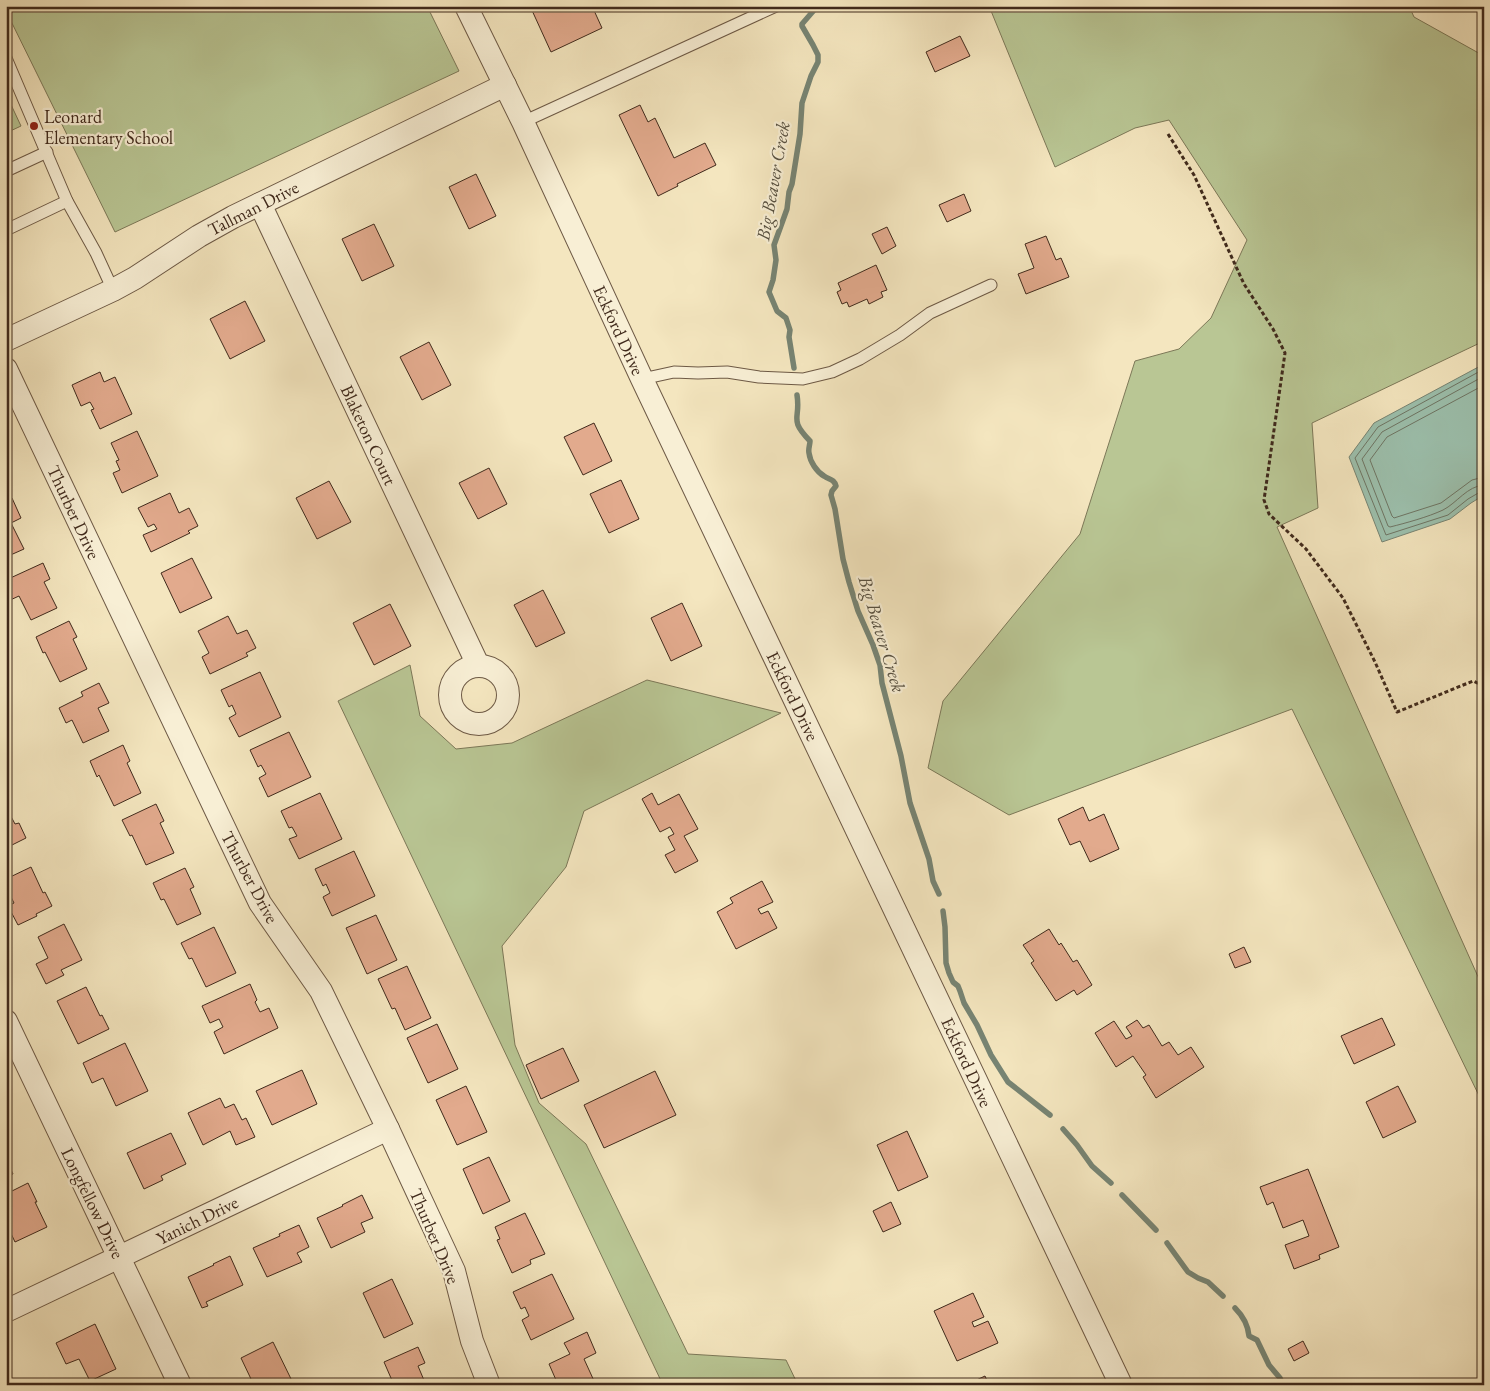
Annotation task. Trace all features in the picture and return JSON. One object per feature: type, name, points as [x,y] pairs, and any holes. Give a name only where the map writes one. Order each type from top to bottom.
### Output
[{"type":"street","name":"Eckford Drive","points":[[466,6],[523,122],[642,380],[1122,1385]]},
{"type":"street","name":"Tallman Drive","points":[[6,340],[136,278],[199,236],[260,204],[505,85]]},
{"type":"street","name":"Blaketon Court","points":[[260,204],[478,665]]},
{"type":"street","name":"Thurber Drive","points":[[6,369],[260,903],[321,991],[388,1129],[454,1271],[472,1341],[489,1385]]},
{"type":"street","name":"Longfellow Drive","points":[[6,1021],[180,1385]]},
{"type":"street","name":"Yanich Drive","points":[[6,1311],[388,1129]]},
{"type":"lane","points":[[523,122],[776,6]]},
{"type":"lane","points":[[6,58],[67,201],[96,253],[113,290]]},
{"type":"lane","points":[[6,171],[47,152]]},
{"type":"lane","points":[[6,230],[67,201]]},
{"type":"lane","points":[[642,380],[674,372],[727,372],[759,377],[803,379],[832,372],[860,359],[930,313],[991,285]]},
{"type":"path","points":[[1168,134],[1194,175],[1244,284],[1273,329],[1285,353],[1264,500],[1269,514],[1306,549],[1343,598],[1376,662],[1397,712],[1473,682],[1484,686]]},
{"type":"shaded area","points":[[6,6],[427,6],[459,71],[115,232],[6,11]]},
{"type":"shaded area","points":[[989,6],[1409,6],[1414,17],[1484,56],[1484,341],[1312,423],[1318,508],[1277,527],[1484,990],[1484,1106],[1292,709],[1009,815],[928,768],[943,701],[1080,534],[1135,361],[1179,349],[1211,318],[1247,240],[1169,120],[1135,128],[1055,167]]},
{"type":"shaded area","points":[[6,94],[21,126],[6,133]]},
{"type":"shaded area","points":[[410,665],[420,716],[456,749],[512,743],[647,680],[781,713],[584,811],[566,867],[502,946],[515,1045],[539,1103],[586,1144],[688,1354],[786,1360],[798,1385],[663,1385],[338,701]]},
{"type":"water","points":[[1484,364],[1484,495],[1450,519],[1382,542],[1349,457],[1374,423]]},
{"type":"building","points":[[530,6],[556,6],[556,8],[559,6],[592,6],[602,28],[551,52]]},
{"type":"building","points":[[960,36],[970,56],[935,72],[926,52]]},
{"type":"building","points":[[640,105],[648,122],[655,118],[674,158],[705,143],[716,165],[677,184],[678,186],[658,196],[619,115]]},
{"type":"building","points":[[476,174],[496,216],[469,229],[449,187]]},
{"type":"building","points":[[964,194],[971,211],[947,222],[939,205]]},
{"type":"building","points":[[374,224],[394,266],[362,281],[342,239]]},
{"type":"building","points":[[887,227],[896,246],[882,254],[872,234]]},
{"type":"building","points":[[1046,236],[1056,260],[1061,258],[1069,277],[1026,294],[1018,274],[1034,268],[1025,244]]},
{"type":"building","points":[[876,265],[887,290],[881,292],[883,297],[869,304],[867,299],[849,307],[847,302],[842,304],[837,292],[841,290],[838,283]]},
{"type":"building","points":[[245,301],[265,341],[230,359],[210,319]]},
{"type":"building","points":[[429,342],[451,385],[422,400],[400,357]]},
{"type":"building","points":[[100,372],[104,382],[115,377],[132,414],[100,429],[91,410],[94,409],[90,402],[81,406],[72,385]]},
{"type":"building","points":[[594,423],[612,461],[583,475],[564,437]]},
{"type":"building","points":[[137,431],[158,476],[122,493],[113,473],[120,470],[116,461],[119,460],[111,443]]},
{"type":"building","points":[[489,468],[507,504],[478,519],[459,483]]},
{"type":"building","points":[[621,480],[639,519],[609,533],[590,494]]},
{"type":"building","points":[[329,481],[351,522],[317,539],[296,498]]},
{"type":"building","points":[[170,493],[179,513],[189,508],[198,526],[188,531],[190,533],[151,552],[143,535],[157,529],[154,524],[148,527],[138,508]]},
{"type":"building","points":[[12,498],[21,518],[11,523],[24,549],[6,557],[6,501]]},
{"type":"building","points":[[192,558],[212,598],[180,613],[161,573]]},
{"type":"building","points":[[43,563],[50,579],[44,582],[57,608],[31,620],[19,596],[8,601],[6,600],[6,580]]},
{"type":"building","points":[[543,590],[565,633],[536,647],[514,605]]},
{"type":"building","points":[[682,603],[702,646],[671,661],[651,618]]},
{"type":"building","points":[[390,604],[411,646],[374,665],[353,623]]},
{"type":"building","points":[[228,616],[237,634],[247,630],[256,648],[246,653],[248,656],[210,674],[202,657],[209,653],[198,631]]},
{"type":"building","points":[[69,621],[77,637],[73,639],[87,669],[60,682],[36,637]]},
{"type":"building","points":[[260,672],[281,717],[239,737],[229,718],[236,714],[232,705],[229,707],[221,690]]},
{"type":"building","points":[[99,683],[109,703],[98,708],[109,731],[83,743],[72,720],[66,723],[59,708],[83,696],[81,692]]},
{"type":"building","points":[[289,732],[311,777],[268,797],[259,778],[266,774],[261,765],[258,767],[250,750]]},
{"type":"building","points":[[123,745],[130,761],[127,763],[141,793],[114,806],[90,761]]},
{"type":"building","points":[[320,793],[342,839],[299,859],[289,839],[297,836],[292,827],[289,828],[281,811]]},
{"type":"building","points":[[652,793],[658,805],[679,794],[698,829],[684,836],[698,861],[675,873],[665,855],[675,850],[668,837],[674,834],[670,827],[660,832],[642,799]]},
{"type":"building","points":[[156,804],[164,821],[160,823],[174,853],[146,865],[132,835],[130,836],[122,820]]},
{"type":"building","points":[[6,807],[15,824],[19,823],[26,838],[6,848]]},
{"type":"building","points":[[1083,807],[1089,821],[1104,814],[1119,849],[1090,862],[1080,841],[1070,845],[1058,819]]},
{"type":"building","points":[[354,851],[375,896],[332,916],[323,897],[330,893],[326,884],[323,886],[315,869]]},
{"type":"building","points":[[31,867],[43,893],[45,892],[52,906],[18,925],[8,906],[14,903],[6,887],[6,879]]},
{"type":"building","points":[[185,868],[194,887],[190,889],[201,914],[177,925],[164,899],[161,900],[153,883]]},
{"type":"building","points":[[762,881],[773,902],[758,909],[761,914],[768,911],[777,928],[736,949],[717,912],[733,903],[730,898]]},
{"type":"building","points":[[376,915],[397,960],[367,974],[346,928]]},
{"type":"building","points":[[64,924],[82,960],[61,970],[64,975],[46,984],[36,964],[48,958],[38,937]]},
{"type":"building","points":[[214,927],[236,973],[206,987],[192,958],[189,959],[181,943]]},
{"type":"building","points":[[1049,929],[1073,962],[1077,960],[1092,985],[1077,995],[1074,990],[1056,1001],[1031,963],[1034,961],[1023,945]]},
{"type":"building","points":[[1244,947],[1251,962],[1235,968],[1229,954]]},
{"type":"building","points":[[407,966],[431,1018],[405,1030],[395,1008],[392,1009],[378,979]]},
{"type":"building","points":[[250,984],[260,1012],[269,1008],[278,1028],[224,1054],[214,1032],[223,1027],[219,1019],[210,1023],[202,1006]]},
{"type":"building","points":[[86,987],[100,1016],[102,1015],[109,1029],[78,1044],[57,1001]]},
{"type":"building","points":[[1382,1018],[1395,1045],[1354,1064],[1341,1036]]},
{"type":"building","points":[[1137,1020],[1143,1028],[1149,1025],[1162,1046],[1169,1042],[1178,1055],[1191,1047],[1204,1067],[1156,1098],[1143,1077],[1146,1075],[1133,1056],[1116,1067],[1095,1033],[1114,1021],[1126,1039],[1132,1036],[1126,1027]]},
{"type":"building","points":[[437,1024],[458,1069],[428,1083],[407,1038]]},
{"type":"building","points":[[125,1043],[148,1091],[116,1106],[103,1078],[92,1083],[83,1063]]},
{"type":"building","points":[[563,1048],[579,1081],[541,1099],[526,1065]]},
{"type":"building","points":[[302,1070],[317,1104],[272,1125],[256,1091]]},
{"type":"building","points":[[655,1071],[676,1115],[604,1148],[584,1105]]},
{"type":"building","points":[[466,1086],[487,1132],[457,1145],[436,1100]]},
{"type":"building","points":[[1398,1086],[1416,1122],[1383,1138],[1366,1102]]},
{"type":"building","points":[[220,1098],[225,1108],[234,1104],[242,1120],[246,1118],[255,1137],[236,1145],[230,1131],[203,1145],[188,1113]]},
{"type":"building","points":[[907,1131],[928,1177],[898,1191],[877,1145]]},
{"type":"building","points":[[171,1133],[186,1164],[161,1176],[163,1180],[144,1189],[127,1153]]},
{"type":"building","points":[[489,1157],[510,1201],[483,1214],[463,1169]]},
{"type":"building","points":[[6,1159],[13,1174],[6,1177]]},
{"type":"building","points":[[1308,1169],[1339,1247],[1319,1255],[1320,1259],[1294,1269],[1285,1245],[1309,1236],[1303,1220],[1283,1228],[1273,1202],[1267,1205],[1260,1187]]},
{"type":"building","points":[[28,1183],[47,1227],[15,1242],[6,1223],[6,1194]]},
{"type":"building","points":[[362,1195],[373,1218],[361,1223],[365,1232],[331,1248],[317,1218]]},
{"type":"building","points":[[891,1202],[901,1224],[883,1232],[873,1211]]},
{"type":"building","points":[[525,1213],[545,1254],[530,1260],[531,1264],[512,1273],[497,1240],[500,1239],[495,1227]]},
{"type":"building","points":[[299,1225],[309,1247],[297,1253],[302,1262],[267,1277],[253,1248]]},
{"type":"building","points":[[230,1256],[243,1285],[206,1302],[208,1306],[202,1308],[188,1277]]},
{"type":"building","points":[[552,1274],[574,1319],[531,1340],[522,1320],[529,1316],[525,1307],[521,1309],[513,1292]]},
{"type":"building","points":[[392,1279],[413,1324],[384,1338],[363,1293]]},
{"type":"building","points":[[973,1293],[984,1317],[972,1322],[974,1327],[988,1321],[998,1343],[957,1361],[934,1311]]},
{"type":"building","points":[[95,1324],[116,1369],[90,1381],[79,1359],[66,1364],[56,1343]]},
{"type":"building","points":[[587,1332],[596,1353],[584,1359],[595,1383],[592,1385],[546,1385],[556,1380],[549,1364],[570,1354],[564,1343]]},
{"type":"building","points":[[1303,1341],[1309,1353],[1294,1361],[1288,1349]]},
{"type":"building","points":[[273,1342],[293,1383],[289,1385],[240,1385],[251,1379],[241,1358]]},
{"type":"building","points":[[418,1347],[425,1363],[418,1366],[426,1385],[394,1385],[384,1362]]},
{"type":"building","points":[[985,1376],[989,1385],[966,1385]]},
{"type":"waterway","name":"Big Beaver Creek","points":[[794,368],[789,337],[790,330],[786,318],[777,311],[769,292],[776,260],[774,245],[787,209],[792,184],[800,134],[802,103],[818,62],[818,55],[802,24],[820,6]]},
{"type":"waterway","name":"Big Beaver Creek","points":[[797,395],[797,423],[810,441],[809,452],[811,460],[819,472],[833,481],[836,486],[831,495],[843,559],[858,611],[880,665],[882,683],[901,756],[910,803],[929,859],[933,881],[939,894]]},
{"type":"waterway","name":"Big Beaver Creek","points":[[943,911],[946,963],[949,973],[953,982],[958,986],[964,1003],[991,1055],[1008,1082],[1050,1115]]},
{"type":"waterway","name":"Big Beaver Creek","points":[[1063,1129],[1092,1166],[1111,1183]]},
{"type":"waterway","name":"Big Beaver Creek","points":[[1122,1195],[1156,1230]]},
{"type":"waterway","name":"Big Beaver Creek","points":[[1167,1243],[1188,1272],[1208,1282],[1223,1296]]},
{"type":"waterway","name":"Big Beaver Creek","points":[[1235,1308],[1245,1321],[1249,1336],[1257,1340],[1269,1365],[1280,1378],[1283,1385]]},
{"type":"place","name":"Leonard Elementary School","points":[[34,126]]}]
